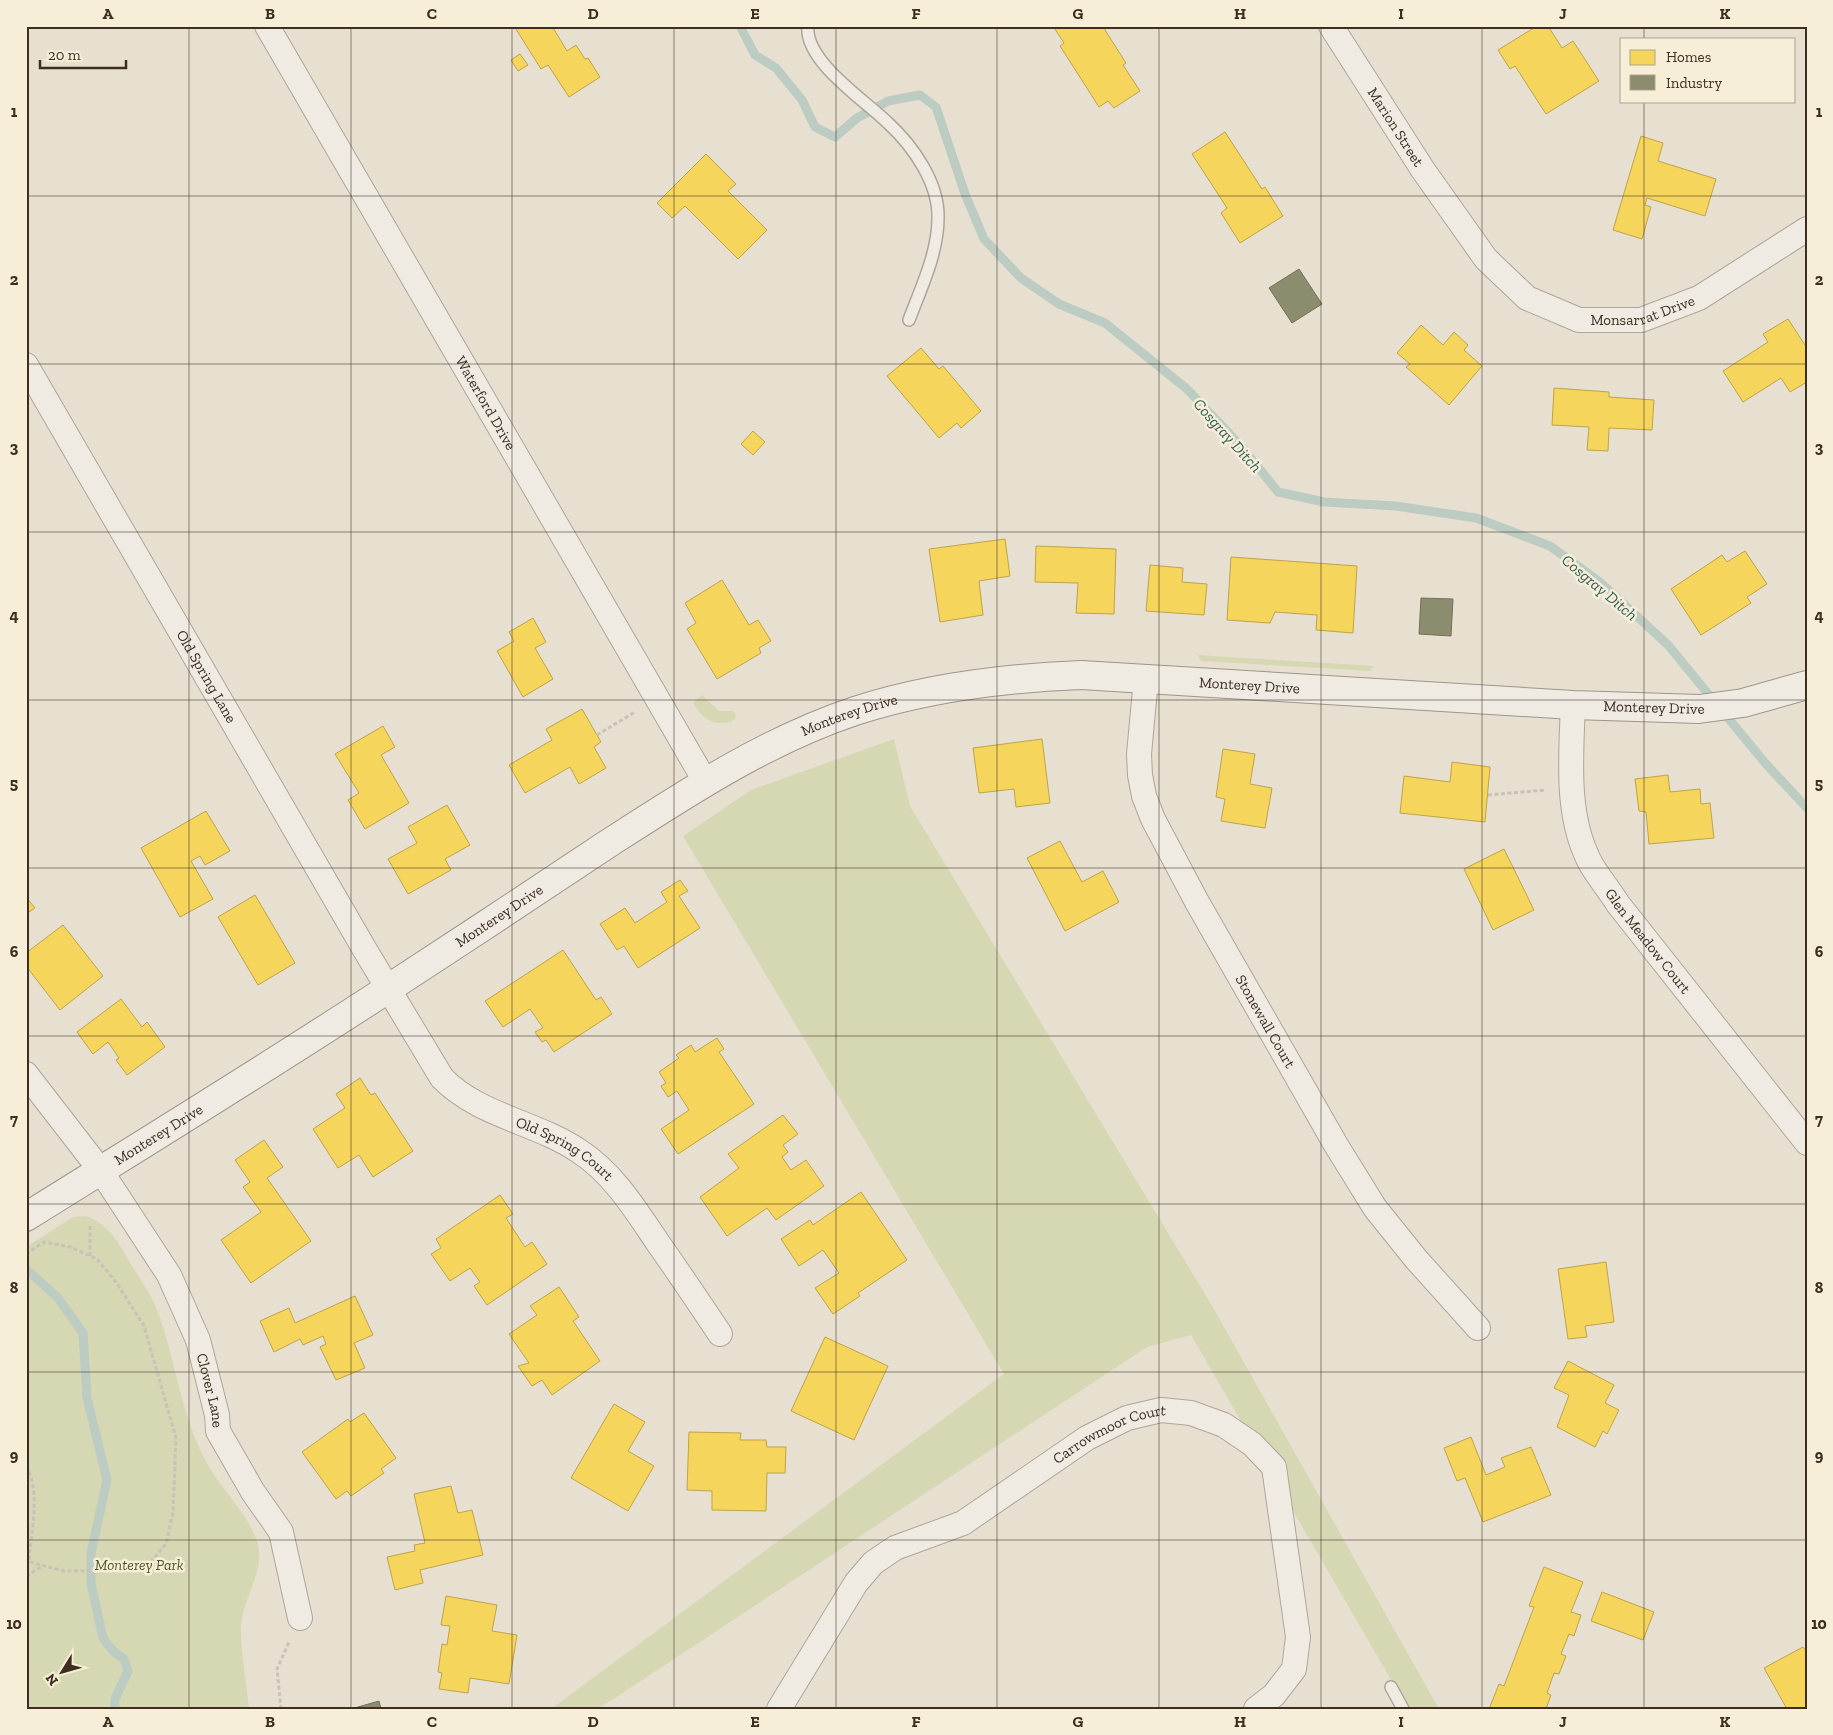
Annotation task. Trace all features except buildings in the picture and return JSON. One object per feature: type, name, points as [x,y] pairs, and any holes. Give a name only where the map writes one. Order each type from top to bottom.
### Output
[{"type":"street","name":"Waterford Drive","points":[[268,26],[705,780]]},
{"type":"street","name":"Marion Street","points":[[1331,26],[1423,170],[1462,226]]},
{"type":"street","name":"Monsarrat Drive","points":[[1462,226],[1486,259],[1527,298],[1579,320],[1641,320],[1698,298],[1807,229]]},
{"type":"street","name":"Old Spring Lane","points":[[26,365],[387,989]]},
{"type":"street","name":"Monterey Drive","points":[[26,1217],[387,989],[705,780],[786,739],[853,712],[917,694],[976,683],[1028,677],[1081,675],[1573,705],[1699,709],[1743,703],[1807,686]]},
{"type":"street","name":"Stonewall Court","points":[[1146,679],[1139,754],[1140,775],[1144,796],[1153,820],[1197,902],[1336,1145],[1370,1200],[1416,1259],[1478,1328]]},
{"type":"street","name":"Glen Meadow Court","points":[[1573,705],[1571,786],[1578,829],[1591,865],[1618,904],[1807,1144]]},
{"type":"street","name":"Old Spring Court","points":[[387,989],[438,1072],[455,1092],[470,1101],[556,1136],[604,1170],[624,1192],[720,1334]]},
{"type":"street","name":"Clover Lane","points":[[26,1074],[101,1171],[170,1275],[198,1340],[217,1415],[218,1431],[253,1492],[281,1532],[300,1618]]},
{"type":"street","name":"Carrowmoor Court","points":[[779,1709],[856,1583],[873,1563],[895,1548],[963,1523],[1086,1438],[1127,1418],[1161,1410],[1192,1413],[1224,1425],[1252,1444],[1274,1467],[1298,1638],[1294,1669],[1274,1695],[1256,1709]]},
{"type":"lane","points":[[808,26],[807,36],[830,70],[866,105],[888,122],[907,143],[930,180],[938,217],[933,251],[909,320]]},
{"type":"lane","points":[[1391,1687],[1403,1709]]},
{"type":"path","points":[[597,734],[638,711]]},
{"type":"path","points":[[1488,795],[1571,786]]},
{"type":"path","points":[[90,1224],[90,1256]]},
{"type":"path","points":[[26,1254],[44,1242],[70,1247],[97,1259],[116,1282],[144,1326],[176,1438],[173,1512],[166,1544],[148,1565],[119,1570],[64,1571],[28,1561],[33,1494],[31,1476],[26,1466]]},
{"type":"path","points":[[26,1576],[44,1565]]},
{"type":"path","points":[[281,1709],[277,1669],[300,1618]]},
{"type":"green space","points":[[1198,655],[1374,666],[1370,671],[1201,661]]},
{"type":"green space","points":[[702,695],[719,711],[734,711],[736,717],[731,722],[718,723],[704,717],[693,703]]},
{"type":"green space","points":[[894,739],[910,806],[1211,1304],[1439,1709],[1408,1709],[1191,1335],[1147,1347],[615,1698],[596,1709],[551,1709],[1004,1374],[683,836],[751,790]]},
{"type":"green space","name":"Monterey Park","points":[[86,1216],[94,1219],[112,1234],[147,1289],[163,1326],[183,1402],[196,1440],[210,1469],[246,1519],[257,1541],[259,1563],[241,1626],[249,1709],[26,1709],[26,1247],[73,1217]]},
{"type":"waterway","name":"Cosgray Ditch","points":[[740,26],[755,55],[776,68],[802,100],[815,127],[835,137],[857,118],[888,101],[920,95],[936,107],[965,194],[984,239],[1021,278],[1059,304],[1105,323],[1187,389],[1241,446],[1278,492],[1324,502],[1396,506],[1476,518],[1550,546],[1601,583],[1668,645],[1766,764],[1807,808]]},
{"type":"waterway","points":[[26,1269],[58,1298],[83,1333],[87,1398],[107,1480],[91,1553],[91,1584],[103,1638],[113,1651],[124,1659],[128,1671],[115,1699],[115,1709]]}]
